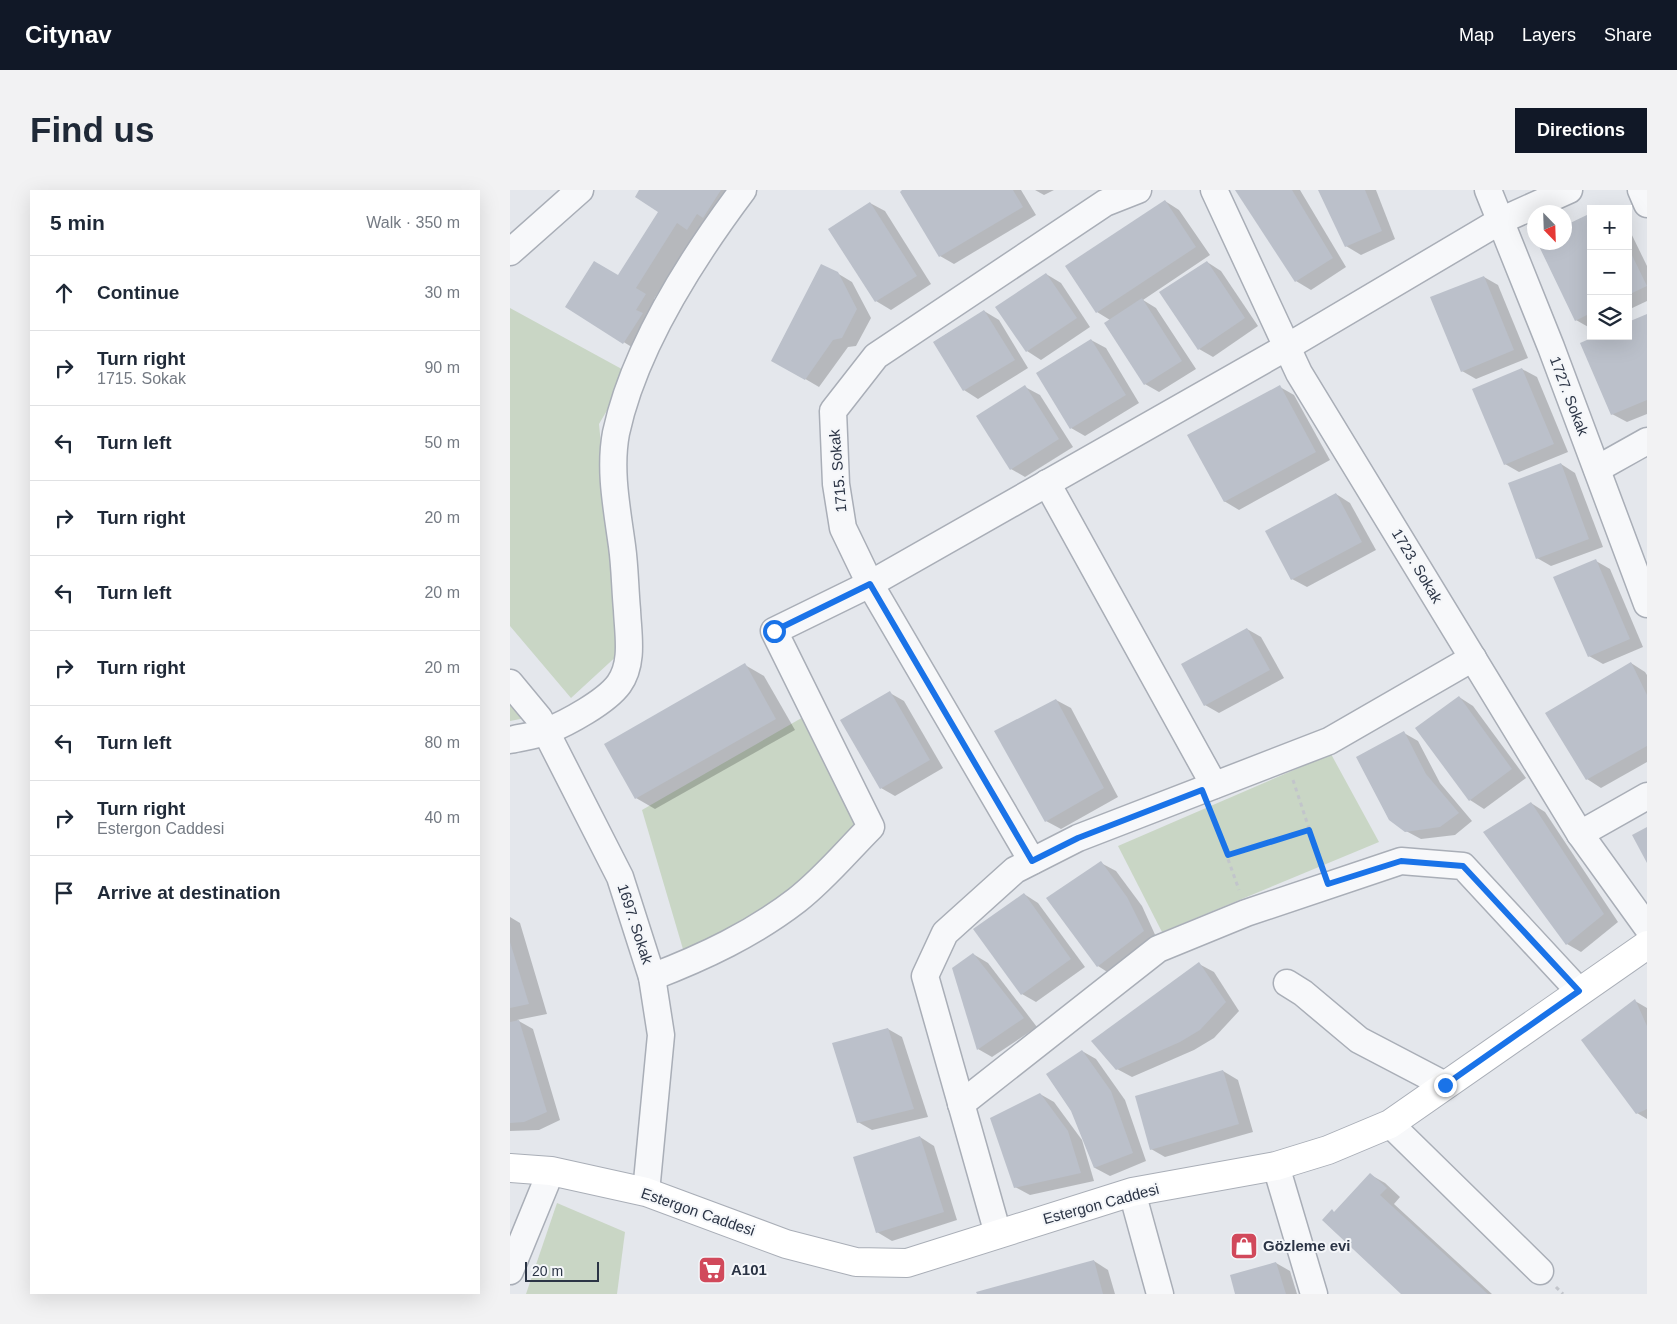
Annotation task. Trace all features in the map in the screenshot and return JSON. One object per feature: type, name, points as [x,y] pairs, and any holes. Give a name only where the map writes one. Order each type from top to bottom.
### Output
[{"type":"street","points":[[510,252],[580,190]]},
{"type":"street","points":[[510,740],[546,732],[604,698],[619,684],[627,669],[629,648],[623,560],[613,477],[615,442],[621,413],[648,344],[672,298],[694,260],[743,190]]},
{"type":"street","name":"1715. Sokak","points":[[1032,861],[870,584],[843,528],[836,484],[833,411],[876,356],[1105,203],[1138,190]]},
{"type":"street","name":"1723. Sokak","points":[[1214,190],[1299,373],[1580,834],[1647,927]]},
{"type":"street","name":"1727. Sokak","points":[[1488,190],[1551,347],[1647,604]]},
{"type":"street","points":[[652,977],[706,956],[771,919],[799,898],[871,827],[774,631],[870,584],[1287,347],[1500,221],[1569,190]]},
{"type":"street","points":[[1641,190],[1647,204]]},
{"type":"street","points":[[1597,470],[1647,441]]},
{"type":"street","points":[[1047,483],[1208,787]]},
{"type":"street","points":[[998,1234],[925,976],[945,933],[1015,870],[1032,861],[1078,838],[1329,741],[1473,658]]},
{"type":"street","name":"1697. Sokak","points":[[510,684],[539,718],[620,877],[652,977],[661,1035],[646,1192]]},
{"type":"street","points":[[1580,834],[1647,796]]},
{"type":"street","points":[[961,1104],[1158,949],[1246,912],[1401,861],[1463,866],[1579,991]]},
{"type":"street","name":"Estergon Caddesi","points":[[510,1168],[551,1171],[646,1192],[786,1244],[856,1262],[907,1263],[1132,1192],[1276,1166],[1328,1150],[1390,1124],[1647,945]]},
{"type":"street","points":[[1287,983],[1359,1040],[1445,1085]]},
{"type":"street","points":[[1390,1124],[1540,1271]]},
{"type":"street","points":[[1276,1166],[1314,1294]]},
{"type":"street","points":[[510,1271],[551,1171]]},
{"type":"street","points":[[1132,1192],[1160,1294]]},
{"type":"path","points":[[1286,757],[1328,884]]},
{"type":"path","points":[[1208,787],[1246,912]]},
{"type":"path","points":[[1228,855],[1309,830]]},
{"type":"green space","points":[[510,308],[629,373],[599,424],[621,652],[571,698],[510,626]]},
{"type":"green space","points":[[510,695],[536,716],[510,721]]},
{"type":"green space","points":[[805,716],[867,824],[839,856],[765,907],[685,956],[642,810]]},
{"type":"green space","points":[[1331,754],[1379,842],[1162,932],[1118,846]]},
{"type":"green space","points":[[557,1203],[625,1232],[617,1294],[526,1294]]},
{"type":"building","points":[[639,190],[721,190],[703,218],[697,214],[687,230],[677,223],[636,288],[646,294],[636,310],[643,313],[623,344],[565,307],[594,261],[618,275],[658,212],[635,197]]},
{"type":"building","points":[[902,190],[1013,190],[1023,207],[939,257],[900,192]]},
{"type":"building","points":[[1235,190],[1292,190],[1333,258],[1295,282]]},
{"type":"building","points":[[1318,190],[1365,190],[1382,231],[1345,247]]},
{"type":"building","points":[[1165,200],[1196,247],[1096,313],[1065,266]]},
{"type":"building","points":[[870,202],[917,276],[875,302],[828,229]]},
{"type":"building","points":[[1587,215],[1587,315],[1575,321],[1541,250],[1572,250],[1572,222]]},
{"type":"building","points":[[1632,255],[1647,286],[1632,293]]},
{"type":"building","points":[[1207,261],[1245,318],[1198,350],[1159,292]]},
{"type":"building","points":[[821,264],[838,272],[857,309],[842,338],[833,340],[805,380],[771,361]]},
{"type":"building","points":[[1046,273],[1077,318],[1026,352],[995,307]]},
{"type":"building","points":[[1484,276],[1514,350],[1461,372],[1430,297]]},
{"type":"building","points":[[1142,298],[1182,361],[1144,385],[1104,323]]},
{"type":"building","points":[[984,310],[1015,360],[963,391],[933,342]]},
{"type":"building","points":[[1647,314],[1647,400],[1611,415],[1580,343],[1587,340],[1632,340],[1632,320]]},
{"type":"building","points":[[1091,339],[1126,395],[1070,429],[1036,373]]},
{"type":"building","points":[[1522,368],[1554,444],[1504,465],[1472,389]]},
{"type":"building","points":[[1025,385],[1059,439],[1010,470],[976,416]]},
{"type":"building","points":[[1280,385],[1316,452],[1224,502],[1187,435]]},
{"type":"building","points":[[1561,463],[1589,539],[1536,559],[1508,483]]},
{"type":"building","points":[[1336,493],[1362,542],[1291,580],[1265,531]]},
{"type":"building","points":[[1596,559],[1630,639],[1588,657],[1553,577]]},
{"type":"building","points":[[1247,628],[1270,670],[1204,706],[1181,664]]},
{"type":"building","points":[[1631,662],[1647,695],[1647,746],[1586,780],[1545,713]]},
{"type":"building","points":[[745,663],[776,719],[635,799],[604,744]]},
{"type":"building","points":[[890,691],[930,760],[880,789],[840,720]]},
{"type":"building","points":[[1459,696],[1512,769],[1469,801],[1415,728]]},
{"type":"building","points":[[1056,699],[1104,788],[1045,822],[994,731]]},
{"type":"building","points":[[1404,731],[1426,774],[1459,813],[1440,827],[1405,832],[1389,820],[1356,757]]},
{"type":"building","points":[[1531,802],[1604,914],[1566,945],[1483,832]]},
{"type":"building","points":[[1647,827],[1647,863],[1632,835]]},
{"type":"building","points":[[1101,861],[1127,897],[1144,931],[1097,967],[1046,898]]},
{"type":"building","points":[[1024,893],[1071,959],[1021,995],[973,929]]},
{"type":"building","points":[[510,942],[529,1004],[510,1008]]},
{"type":"building","points":[[973,953],[1024,1018],[977,1050],[952,968]]},
{"type":"building","points":[[1199,962],[1226,1002],[1200,1030],[1180,1042],[1116,1070],[1091,1041]]},
{"type":"building","points":[[1635,999],[1647,1026],[1647,1109],[1636,1114],[1581,1040]]},
{"type":"building","points":[[519,1020],[547,1112],[524,1122],[510,1123],[510,1022]]},
{"type":"building","points":[[888,1028],[914,1109],[857,1123],[832,1043]]},
{"type":"building","points":[[1082,1050],[1111,1091],[1133,1153],[1094,1168],[1071,1111],[1046,1074]]},
{"type":"building","points":[[1223,1070],[1239,1124],[1150,1150],[1135,1096]]},
{"type":"building","points":[[1040,1093],[1068,1131],[1081,1173],[1014,1188],[990,1118]]},
{"type":"building","points":[[920,1136],[944,1212],[876,1233],[853,1157]]},
{"type":"building","points":[[1370,1173],[1387,1188],[1380,1195],[1488,1294],[1401,1294],[1322,1220],[1332,1209],[1334,1212]]},
{"type":"building","points":[[1094,1260],[1103,1294],[977,1294],[976,1292]]},
{"type":"building","points":[[1276,1262],[1286,1294],[1235,1294],[1230,1275]]},
{"type":"place","name":"Gözleme evi","points":[[1244,1246]]},
{"type":"place","name":"A101","points":[[712,1270]]},
{"type":"route","points":[[774,631],[870,584],[1032,861],[1078,838],[1202,790],[1228,855],[1309,830],[1328,884],[1401,861],[1463,866],[1579,991],[1445,1085]]}]
